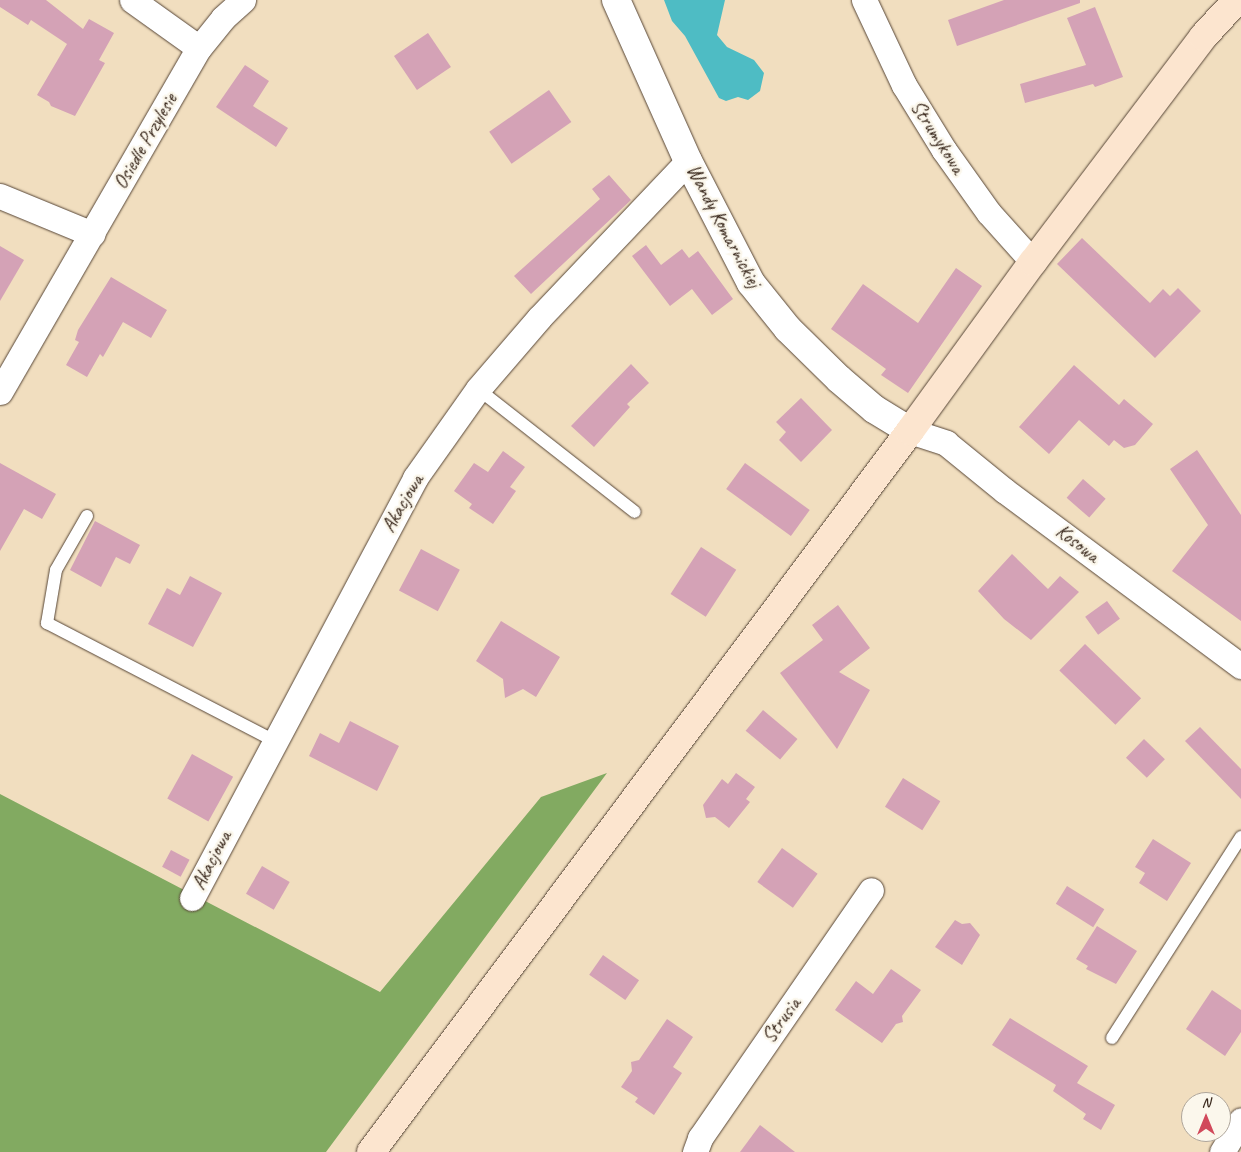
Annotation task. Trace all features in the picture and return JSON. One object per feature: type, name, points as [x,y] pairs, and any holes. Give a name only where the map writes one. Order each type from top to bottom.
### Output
[{"type":"main road","points":[[371,1152],[910,431],[1033,262],[1202,37],[1236,0]]},
{"type":"street","points":[[132,0],[199,48]]},
{"type":"street","name":"Osiedle Przylesie","points":[[0,392],[199,48],[223,18],[243,0]]},
{"type":"street","name":"Wandy Komarnickiej","points":[[616,0],[688,160],[751,283],[788,329],[874,409],[910,431]]},
{"type":"street","name":"Strumykowa","points":[[864,0],[904,84],[944,150],[990,213],[1033,262]]},
{"type":"street","name":"Akacjowa","points":[[192,898],[273,740],[415,478],[478,389],[539,318],[688,160]]},
{"type":"street","points":[[0,196],[92,234]]},
{"type":"street","name":"Kosowa","points":[[910,431],[946,442],[1005,491],[1241,666]]},
{"type":"street","name":"Strusia","points":[[695,1152],[700,1138],[872,890]]},
{"type":"street","points":[[1222,1152],[1241,1120]]},
{"type":"lane","points":[[478,389],[635,512]]},
{"type":"lane","points":[[87,516],[56,570],[47,623],[273,740]]},
{"type":"lane","points":[[1112,1038],[1241,837]]},
{"type":"green space","points":[[607,773],[326,1152],[0,1152],[0,794],[380,992],[541,797]]},
{"type":"water","points":[[664,0],[725,0],[717,35],[727,47],[754,60],[764,73],[760,91],[748,100],[738,97],[726,101],[719,98],[685,36],[672,21]]},
{"type":"building","points":[[0,0],[46,0],[83,29],[89,19],[114,33],[99,60],[105,63],[75,116],[51,106],[49,102],[37,95],[67,44],[31,20],[28,25],[0,7]]},
{"type":"building","points":[[1004,0],[1080,0],[1080,3],[957,46],[948,20]]},
{"type":"building","points":[[1095,7],[1123,77],[1095,87],[1093,84],[1025,103],[1020,84],[1086,65],[1067,18]]},
{"type":"building","points":[[428,33],[451,67],[417,90],[394,56]]},
{"type":"building","points":[[245,65],[269,81],[253,106],[288,128],[276,147],[216,107]]},
{"type":"building","points":[[549,90],[571,122],[512,164],[489,132]]},
{"type":"building","points":[[609,175],[631,200],[531,294],[514,276],[600,199],[592,189]]},
{"type":"building","points":[[1082,238],[1150,303],[1163,289],[1170,296],[1178,288],[1201,311],[1155,358],[1057,264]]},
{"type":"building","points":[[646,245],[661,265],[682,249],[689,258],[698,251],[733,299],[712,315],[692,289],[670,306],[632,256]]},
{"type":"building","points":[[0,246],[24,260],[0,301]]},
{"type":"building","points":[[956,268],[982,286],[908,393],[881,375],[886,369],[831,329],[863,284],[918,323]]},
{"type":"building","points":[[111,277],[167,310],[151,338],[123,322],[103,357],[100,354],[87,377],[66,365],[79,342],[75,340],[78,330]]},
{"type":"building","points":[[631,364],[649,383],[627,404],[630,407],[594,447],[571,426]]},
{"type":"building","points":[[1074,365],[1119,405],[1124,399],[1153,424],[1135,445],[1124,448],[1114,440],[1109,446],[1079,420],[1049,454],[1019,427]]},
{"type":"building","points":[[801,398],[832,430],[801,462],[779,440],[786,432],[776,422]]},
{"type":"building","points":[[1197,450],[1241,515],[1241,621],[1172,571],[1208,525],[1170,469]]},
{"type":"building","points":[[503,451],[525,467],[510,487],[516,491],[493,524],[469,508],[472,504],[454,491],[474,463],[488,472]]},
{"type":"building","points":[[0,463],[56,494],[42,519],[24,509],[0,551]]},
{"type":"building","points":[[745,463],[810,510],[791,536],[726,489]]},
{"type":"building","points":[[1083,479],[1106,499],[1089,518],[1067,498]]},
{"type":"building","points":[[95,521],[140,545],[130,564],[116,557],[101,587],[70,570]]},
{"type":"building","points":[[701,547],[736,570],[706,617],[671,594]]},
{"type":"building","points":[[421,549],[460,570],[438,611],[399,590]]},
{"type":"building","points":[[1012,554],[1048,589],[1060,576],[1079,592],[1031,640],[1004,619],[978,591]]},
{"type":"building","points":[[190,576],[222,593],[193,647],[148,624],[167,588],[180,595]]},
{"type":"building","points":[[1107,601],[1120,619],[1098,635],[1085,617]]},
{"type":"building","points":[[838,605],[870,648],[839,672],[870,690],[837,749],[780,673],[823,640],[812,625]]},
{"type":"building","points":[[501,621],[560,657],[536,697],[523,689],[505,698],[503,679],[476,661]]},
{"type":"building","points":[[1085,644],[1141,698],[1115,725],[1059,671]]},
{"type":"building","points":[[763,710],[797,739],[780,760],[746,731]]},
{"type":"building","points":[[350,721],[399,746],[377,791],[309,756],[320,733],[339,743]]},
{"type":"building","points":[[1200,727],[1241,769],[1241,799],[1185,741]]},
{"type":"building","points":[[1144,739],[1165,759],[1147,778],[1126,758]]},
{"type":"building","points":[[192,754],[233,777],[208,821],[167,799]]},
{"type":"building","points":[[736,773],[755,787],[746,799],[750,802],[729,828],[715,817],[706,818],[703,805],[722,779],[728,784]]},
{"type":"building","points":[[903,778],[940,801],[922,830],[885,807]]},
{"type":"building","points":[[1153,839],[1191,863],[1167,901],[1139,883],[1145,873],[1135,867]]},
{"type":"building","points":[[782,848],[818,874],[793,908],[757,882]]},
{"type":"building","points":[[171,850],[190,860],[181,877],[162,867]]},
{"type":"building","points":[[262,866],[290,882],[274,910],[246,894]]},
{"type":"building","points":[[1067,886],[1104,909],[1093,927],[1056,904]]},
{"type":"building","points":[[955,920],[962,924],[970,923],[980,935],[962,965],[935,947]]},
{"type":"building","points":[[1097,926],[1137,951],[1116,984],[1086,969],[1088,966],[1076,959]]},
{"type":"building","points":[[603,955],[639,980],[625,1000],[589,975]]},
{"type":"building","points":[[891,969],[921,990],[902,1016],[903,1022],[896,1024],[882,1043],[835,1010],[856,981],[873,994]]},
{"type":"building","points":[[1212,990],[1241,1010],[1241,1032],[1225,1056],[1186,1029]]},
{"type":"building","points":[[1010,1018],[1088,1066],[1077,1083],[1115,1105],[1101,1130],[1083,1119],[1086,1114],[1053,1091],[1056,1085],[992,1045]]},
{"type":"building","points":[[667,1019],[693,1037],[673,1067],[682,1073],[654,1115],[635,1102],[638,1098],[621,1087],[632,1071],[631,1062],[639,1060]]},
{"type":"building","points":[[760,1125],[795,1152],[740,1152]]}]
